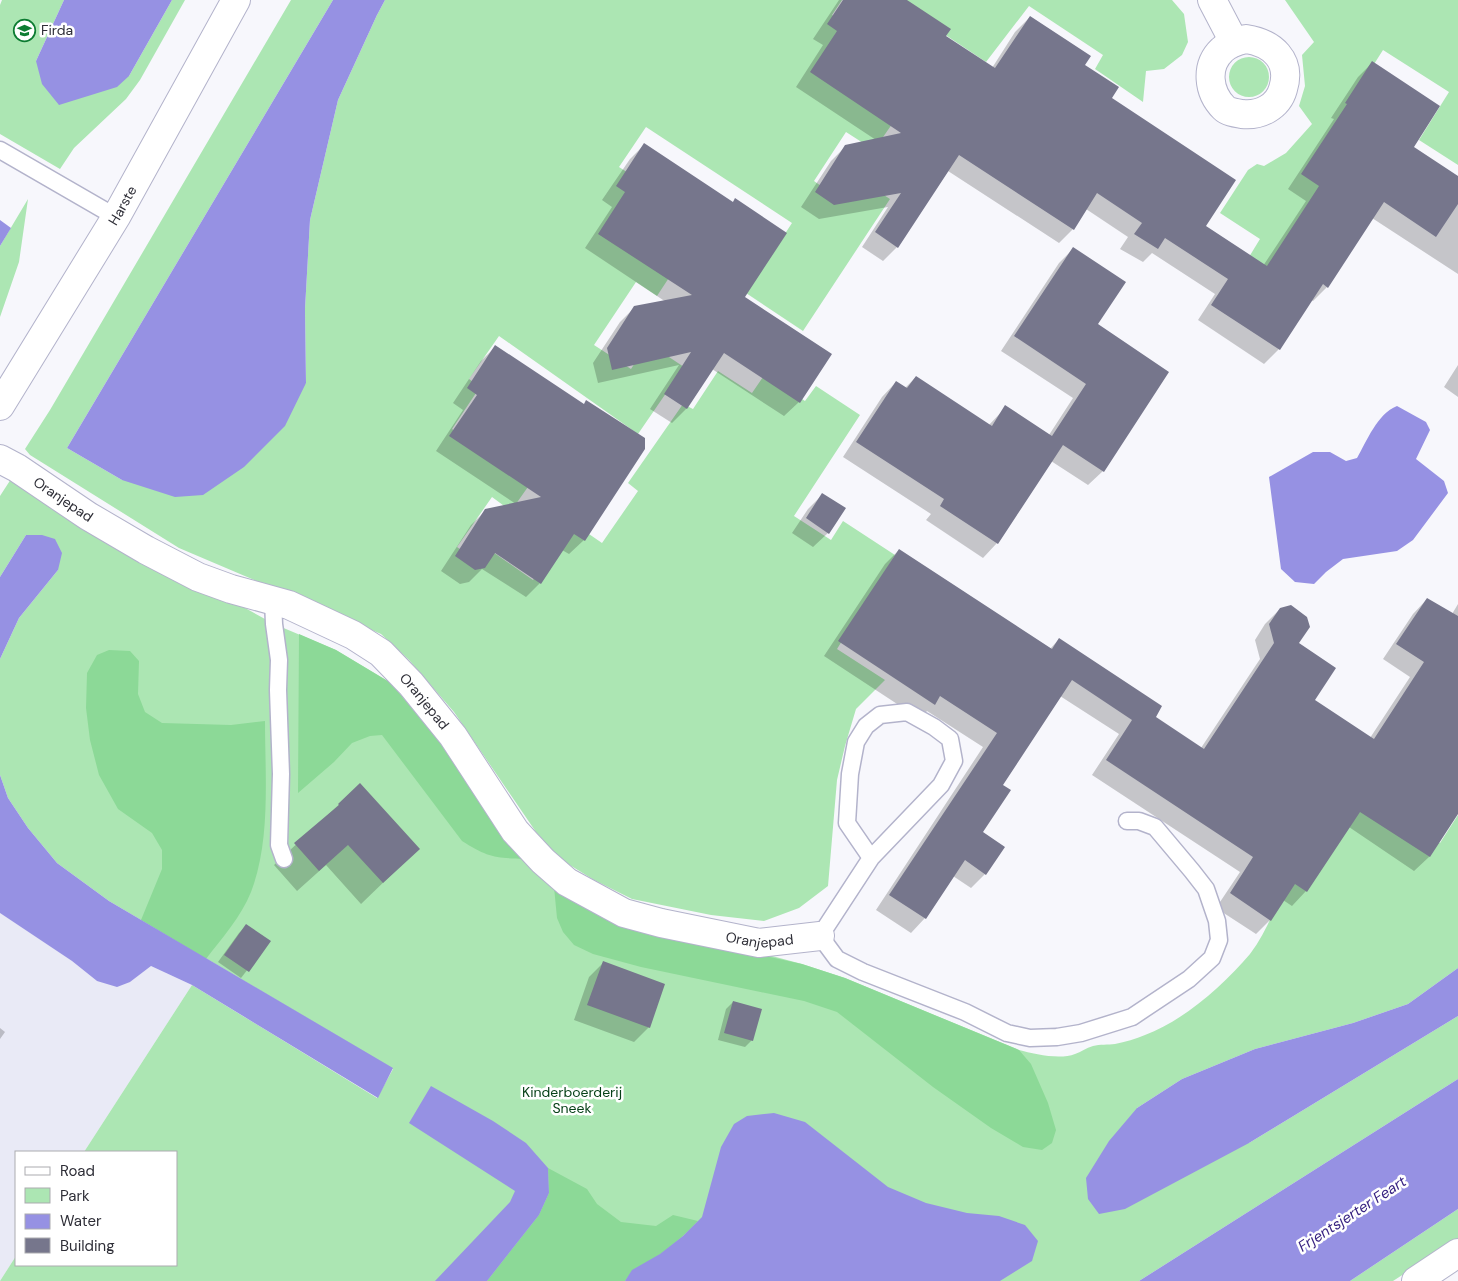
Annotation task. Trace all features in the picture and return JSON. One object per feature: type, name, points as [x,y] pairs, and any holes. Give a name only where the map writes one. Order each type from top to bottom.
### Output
[{"type":"street","name":"Harste","points":[[0,406],[116,216],[236,0]]},
{"type":"street","points":[[1212,0],[1234,42]]},
{"type":"street","name":"Oranjepad","points":[[0,459],[17,468],[96,521],[198,577],[231,589],[289,605],[354,635],[381,653],[411,684],[453,736],[516,830],[543,861],[566,882],[624,913],[661,923],[759,943],[820,936]]},
{"type":"street","points":[[1416,1281],[1458,1254]]},
{"type":"lane","points":[[0,150],[116,216]]},
{"type":"lane","points":[[273,600],[278,660],[281,774],[279,845],[284,859]]},
{"type":"lane","points":[[871,858],[847,823],[850,774],[856,742],[866,726],[880,715],[907,712],[934,727],[950,739],[954,761],[941,785],[871,858],[820,936],[837,959],[863,972],[965,1012],[1007,1033],[1030,1038],[1057,1037],[1081,1033],[1132,1017],[1189,979],[1212,958],[1220,940],[1217,921],[1206,889],[1192,871],[1155,827],[1139,821],[1127,821]]},
{"type":"shaded area","points":[[0,913],[72,961],[97,981],[130,982],[151,966],[192,985],[85,1151],[15,1151],[15,1258],[0,1281]]},
{"type":"green space","points":[[2,0],[64,0],[36,61],[129,76],[172,0],[185,0],[140,80],[126,99],[74,148],[60,169],[0,134],[0,5]]},
{"type":"green space","points":[[291,0],[333,0],[67,448],[122,480],[306,383],[305,309],[310,220],[338,100],[385,0],[842,0],[832,15],[852,28],[897,117],[874,150],[846,132],[814,181],[838,198],[853,175],[890,199],[803,331],[746,293],[792,223],[646,127],[619,167],[636,178],[678,264],[657,296],[636,282],[594,345],[631,369],[648,343],[684,367],[638,434],[499,336],[469,379],[480,387],[452,429],[530,484],[511,511],[492,497],[457,547],[480,563],[490,550],[533,580],[573,523],[602,543],[638,491],[628,483],[683,404],[693,409],[718,371],[752,393],[765,374],[805,401],[816,386],[860,415],[794,516],[831,540],[843,521],[895,555],[837,649],[885,680],[856,709],[845,746],[837,780],[828,886],[799,908],[764,921],[711,915],[632,899],[594,880],[560,859],[536,832],[454,712],[409,660],[381,634],[179,548],[30,455],[25,449],[50,410]]},
{"type":"green space","points":[[893,0],[1172,0],[1184,14],[1188,42],[1182,55],[1164,69],[1146,71],[1143,102],[1095,69],[1103,55],[1029,6],[986,62]]},
{"type":"green space","points":[[1285,0],[1458,0],[1458,165],[1419,140],[1449,92],[1383,50],[1308,168],[1326,179],[1268,270],[1249,257],[1260,239],[1220,213],[1248,170],[1257,164],[1264,166],[1286,153],[1312,124],[1299,106],[1305,86],[1302,55],[1314,42]]},
{"type":"green space","points":[[1249,57],[1260,60],[1266,66],[1269,77],[1266,88],[1260,94],[1249,97],[1238,94],[1232,88],[1229,77],[1232,66],[1238,60]]},
{"type":"green space","points":[[28,199],[19,262],[0,317],[0,246]]},
{"type":"green space","name":"Kinderboerderij Sneek","points":[[11,479],[274,624],[336,650],[391,683],[438,740],[492,818],[554,887],[574,902],[619,924],[654,934],[772,956],[845,978],[1025,1052],[1047,1056],[1069,1056],[1093,1046],[1115,1044],[1142,1036],[1174,1021],[1202,1001],[1240,966],[1258,942],[1269,923],[1277,903],[1299,754],[1440,843],[1458,815],[1458,968],[1408,1004],[1353,1023],[1255,1049],[1182,1079],[1137,1108],[1249,1143],[1458,1016],[1458,1079],[1139,1281],[0,1281],[15,1258],[15,1266],[178,1266],[178,1151],[85,1151],[192,985],[377,1098],[393,1069],[109,901],[57,863],[28,828],[8,798],[0,775],[0,659],[19,618],[58,570],[26,535],[0,577],[0,496]]},
{"type":"green space","points":[[299,634],[336,650],[391,683],[438,740],[492,818],[524,859],[492,856],[462,841],[382,735],[370,736],[352,743],[334,762],[298,793]]},
{"type":"green space","points":[[109,650],[130,651],[139,661],[138,694],[145,712],[162,723],[231,725],[265,721],[266,808],[262,851],[257,872],[251,892],[242,910],[206,959],[141,920],[162,869],[162,850],[152,833],[118,809],[99,775],[90,740],[86,708],[87,673],[97,655]]},
{"type":"green space","points":[[554,887],[574,902],[619,924],[802,964],[845,978],[1019,1050],[1031,1064],[1048,1103],[1056,1130],[1052,1143],[1042,1150],[1023,1147],[991,1128],[933,1087],[837,1012],[804,1001],[641,967],[593,954],[574,945],[563,932],[557,918]]},
{"type":"green space","points":[[548,1168],[587,1189],[597,1204],[621,1222],[656,1226],[673,1215],[698,1221],[657,1257],[633,1271],[625,1281],[487,1281],[539,1215],[549,1193]]},
{"type":"green space","points":[[1458,1209],[1458,1239],[1393,1281],[1350,1281]]},
{"type":"water","points":[[64,0],[172,0],[129,76],[117,87],[59,105],[42,84],[36,61]]},
{"type":"water","points":[[333,0],[385,0],[338,100],[310,220],[305,309],[306,383],[285,426],[244,467],[203,495],[175,497],[122,480],[67,448]]},
{"type":"water","points":[[0,220],[11,228],[0,246]]},
{"type":"water","points":[[1397,406],[1426,422],[1430,430],[1416,459],[1444,481],[1448,493],[1413,540],[1397,551],[1343,559],[1314,584],[1295,582],[1281,569],[1269,477],[1313,452],[1330,452],[1346,461],[1357,458],[1378,421]]},
{"type":"water","points":[[26,535],[42,535],[55,539],[62,553],[58,570],[19,618],[0,659],[0,577]]},
{"type":"water","points":[[0,775],[8,798],[28,828],[57,863],[109,901],[393,1068],[378,1098],[192,985],[151,966],[130,982],[117,987],[97,981],[72,961],[0,913]]},
{"type":"water","points":[[1458,968],[1458,1016],[1249,1143],[1125,1209],[1099,1214],[1088,1199],[1086,1178],[1109,1141],[1137,1108],[1182,1079],[1255,1049],[1353,1023],[1408,1004]]},
{"type":"water","name":"Frjentsjerter Feart","points":[[1458,1079],[1458,1209],[1350,1281],[1139,1281]]},
{"type":"water","points":[[431,1086],[493,1121],[526,1143],[548,1168],[549,1193],[539,1215],[487,1281],[435,1281],[510,1202],[515,1191],[409,1123]]},
{"type":"water","points":[[774,1113],[805,1122],[888,1187],[926,1203],[967,1213],[999,1216],[1025,1225],[1038,1241],[1032,1261],[1000,1281],[625,1281],[632,1270],[660,1254],[683,1236],[702,1217],[721,1147],[734,1124],[747,1116]]},
{"type":"building","points":[[843,0],[907,0],[951,29],[946,36],[995,68],[1030,16],[1091,56],[1085,65],[1119,87],[1112,98],[1236,180],[1206,226],[1267,266],[1319,186],[1301,174],[1347,104],[1345,103],[1372,61],[1440,106],[1414,147],[1458,176],[1458,204],[1436,237],[1384,202],[1328,288],[1323,284],[1280,350],[1211,305],[1228,279],[1165,238],[1158,249],[1134,234],[1142,223],[1097,193],[1074,230],[959,155],[898,248],[875,232],[901,193],[834,205],[815,192],[845,145],[901,133],[810,72],[837,31],[827,24]]},
{"type":"building","points":[[644,143],[733,202],[735,198],[787,233],[745,297],[832,354],[800,403],[724,353],[687,409],[664,394],[691,352],[612,370],[607,348],[634,306],[692,295],[598,234],[625,192],[616,186]]},
{"type":"building","points":[[1073,247],[1126,282],[1098,324],[1169,372],[1104,472],[1063,445],[998,544],[940,506],[944,499],[856,442],[896,381],[907,388],[916,376],[992,426],[1005,405],[1052,436],[1086,384],[1014,336]]},
{"type":"building","points":[[495,345],[584,404],[586,400],[645,438],[645,449],[585,541],[574,534],[541,584],[495,553],[485,568],[475,570],[455,556],[485,509],[541,497],[449,436],[477,395],[467,388]]},
{"type":"building","points":[[822,493],[846,508],[829,534],[806,518]]},
{"type":"building","points":[[899,549],[1052,649],[1059,638],[1162,706],[1156,717],[1204,749],[1274,643],[1269,624],[1280,608],[1291,605],[1307,617],[1310,627],[1299,643],[1336,668],[1315,700],[1374,739],[1424,662],[1396,644],[1427,598],[1458,616],[1458,814],[1430,857],[1360,812],[1307,892],[1295,884],[1271,921],[1230,893],[1253,857],[1106,760],[1132,720],[1072,680],[1003,785],[1011,790],[983,832],[1005,847],[986,875],[965,860],[926,919],[889,895],[997,733],[940,696],[935,705],[838,641]]},
{"type":"building","points":[[360,783],[420,849],[383,883],[348,845],[319,871],[294,843],[339,805]]},
{"type":"building","points":[[246,924],[271,941],[249,972],[224,955]]},
{"type":"building","points":[[603,961],[665,984],[650,1028],[587,1005]]},
{"type":"building","points":[[733,1001],[762,1009],[753,1041],[724,1033]]},
{"type":"place","name":"Firda","points":[[25,30]]}]
